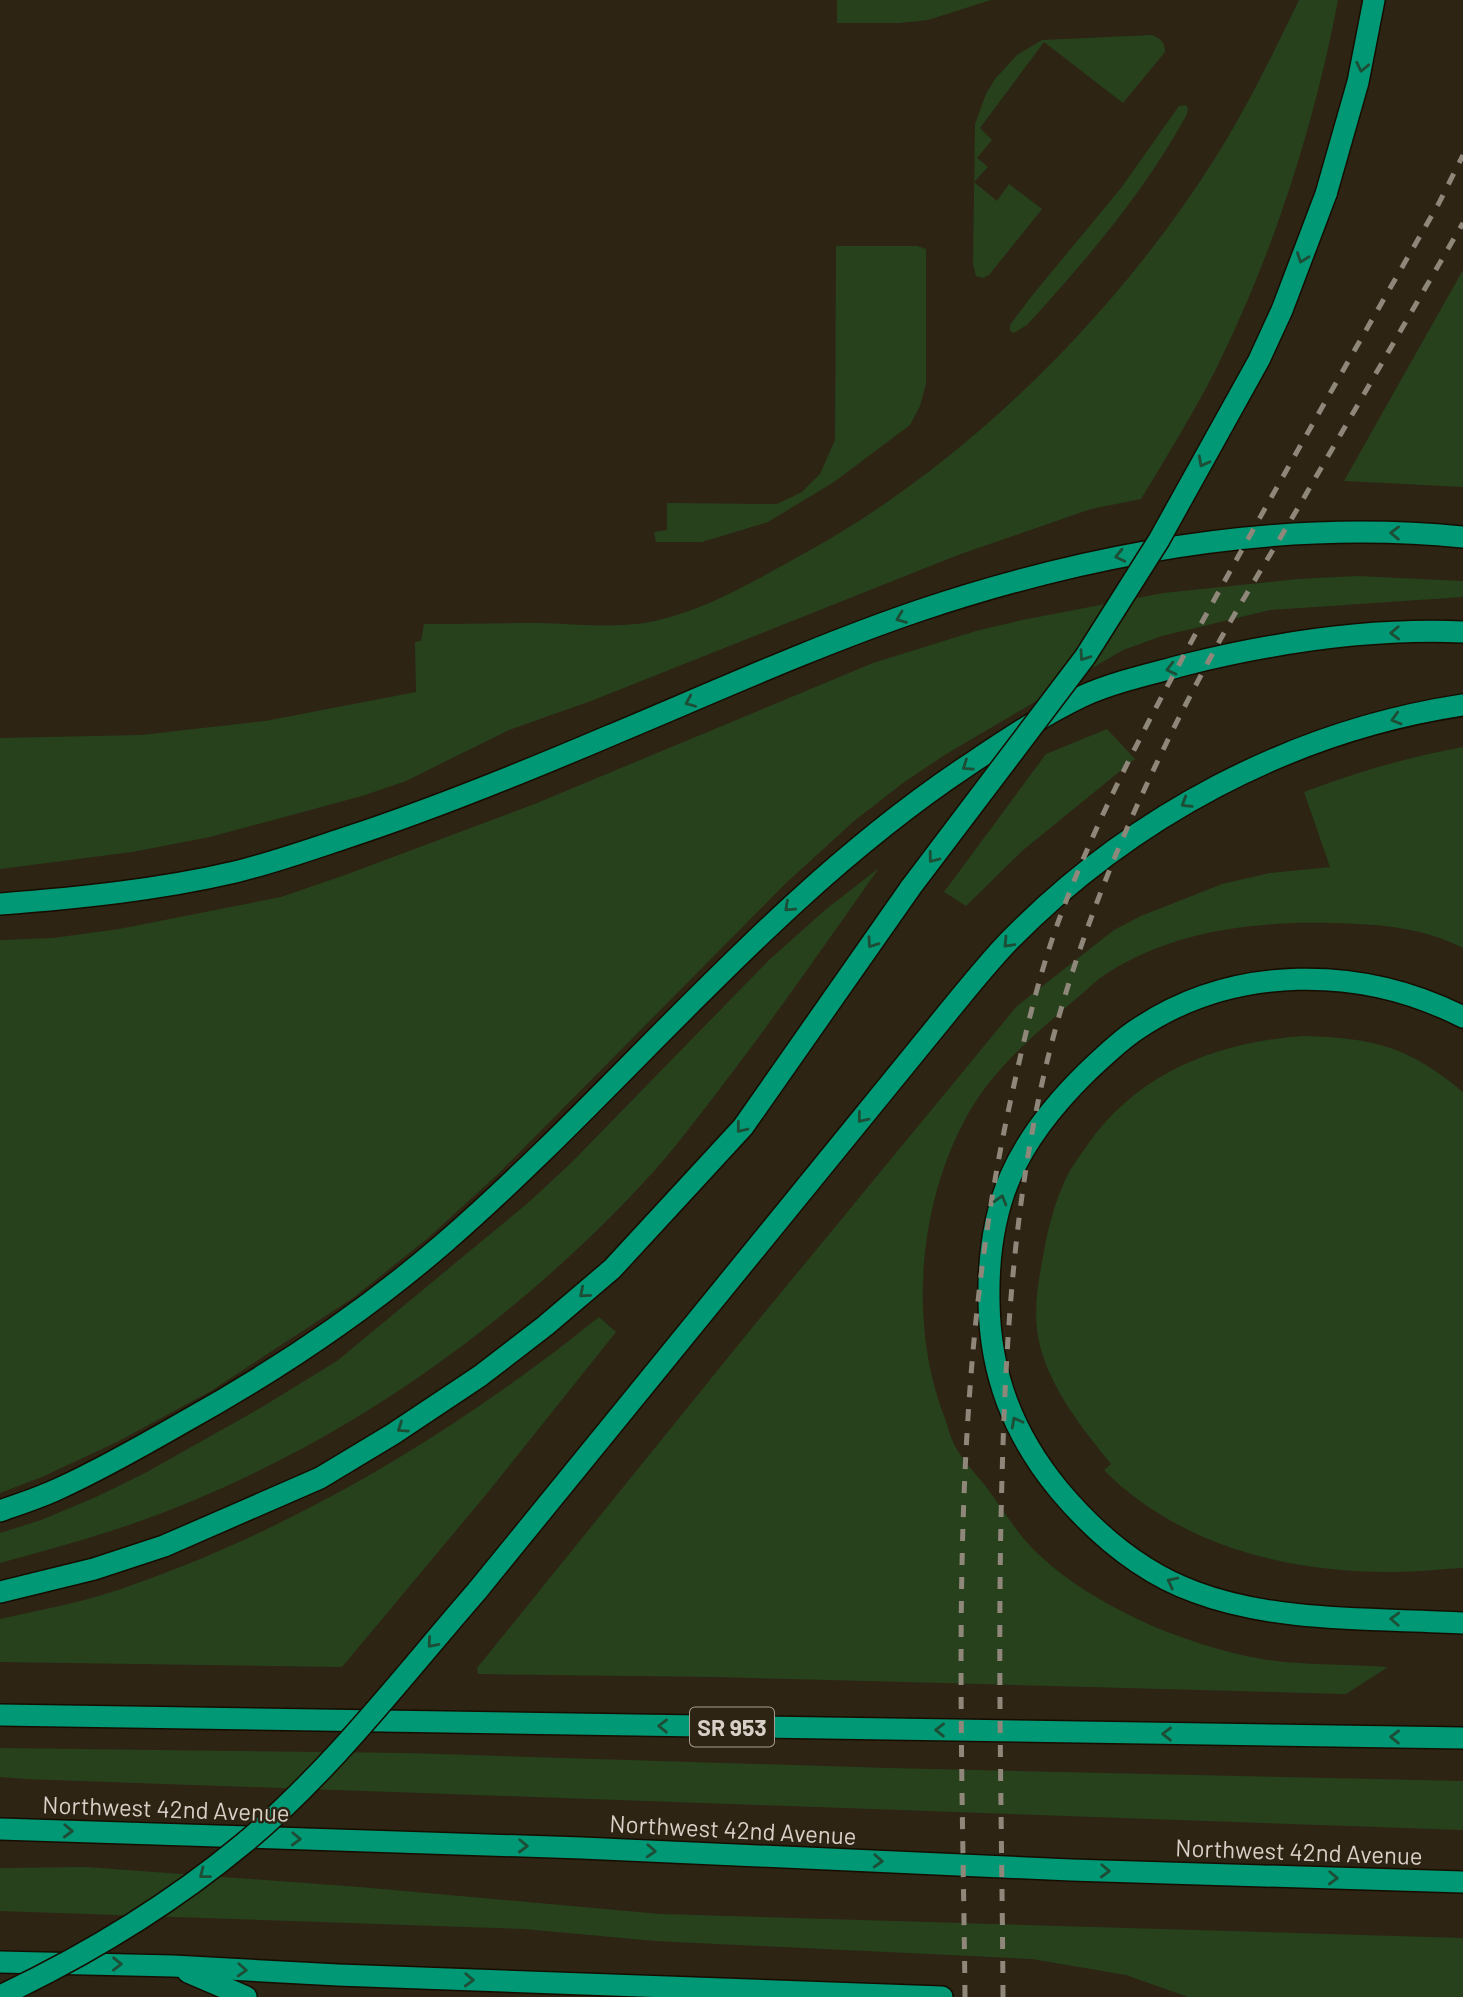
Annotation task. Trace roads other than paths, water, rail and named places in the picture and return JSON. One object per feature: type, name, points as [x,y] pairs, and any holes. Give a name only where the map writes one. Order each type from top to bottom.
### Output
[{"type":"highway","points":[[0,1592],[94,1569],[164,1546],[320,1478],[393,1434],[480,1376],[612,1269],[743,1127],[911,887],[1085,657],[1159,540],[1259,360],[1282,310],[1326,194],[1358,82],[1374,0]]},
{"type":"highway","points":[[0,904],[62,900],[183,882],[237,872],[314,849],[497,784],[744,680],[920,611],[1073,567],[1138,552],[1277,535],[1366,532],[1463,537]]},
{"type":"highway","points":[[0,1511],[58,1489],[150,1442],[251,1385],[352,1316],[452,1236],[576,1118],[785,910],[877,831],[938,785],[1015,734],[1085,695],[1157,672],[1246,649],[1373,633],[1463,632]]},
{"type":"highway","points":[[0,1996],[89,1951],[134,1924],[244,1843],[290,1801],[337,1752],[477,1591],[949,1011],[1008,942],[1063,891],[1123,843],[1201,794],[1278,756],[1423,711],[1463,705]]},
{"type":"highway","points":[[1463,1017],[1425,999],[1381,986],[1335,980],[1291,979],[1226,989],[1181,1006],[1139,1028],[1122,1040],[1054,1106],[1026,1144],[1004,1189],[996,1218],[989,1266],[989,1295],[991,1340],[999,1383],[1010,1410],[1037,1460],[1077,1510],[1098,1532],[1131,1559],[1195,1592],[1262,1609],[1317,1615],[1463,1623]]},
{"type":"highway","name":"SR 953","points":[[0,1715],[1463,1738]]},
{"type":"highway","name":"Northwest 42nd Avenue","points":[[0,1829],[582,1848],[1071,1870],[1463,1882]]},
{"type":"highway","points":[[0,1962],[173,1966],[338,1975],[942,1997]]},
{"type":"highway","points":[[173,1966],[246,1997]]},
{"type":"railway","points":[[965,1997],[961,1660],[967,1436],[976,1324],[990,1213],[1010,1103],[1036,993],[1072,886],[1108,803],[1149,722],[1213,602],[1439,203],[1463,155]]},
{"type":"railway","points":[[1003,1997],[1000,1608],[1006,1367],[1021,1201],[1040,1092],[1053,1038],[1068,985],[1105,881],[1174,728],[1225,631],[1463,223]]}]
